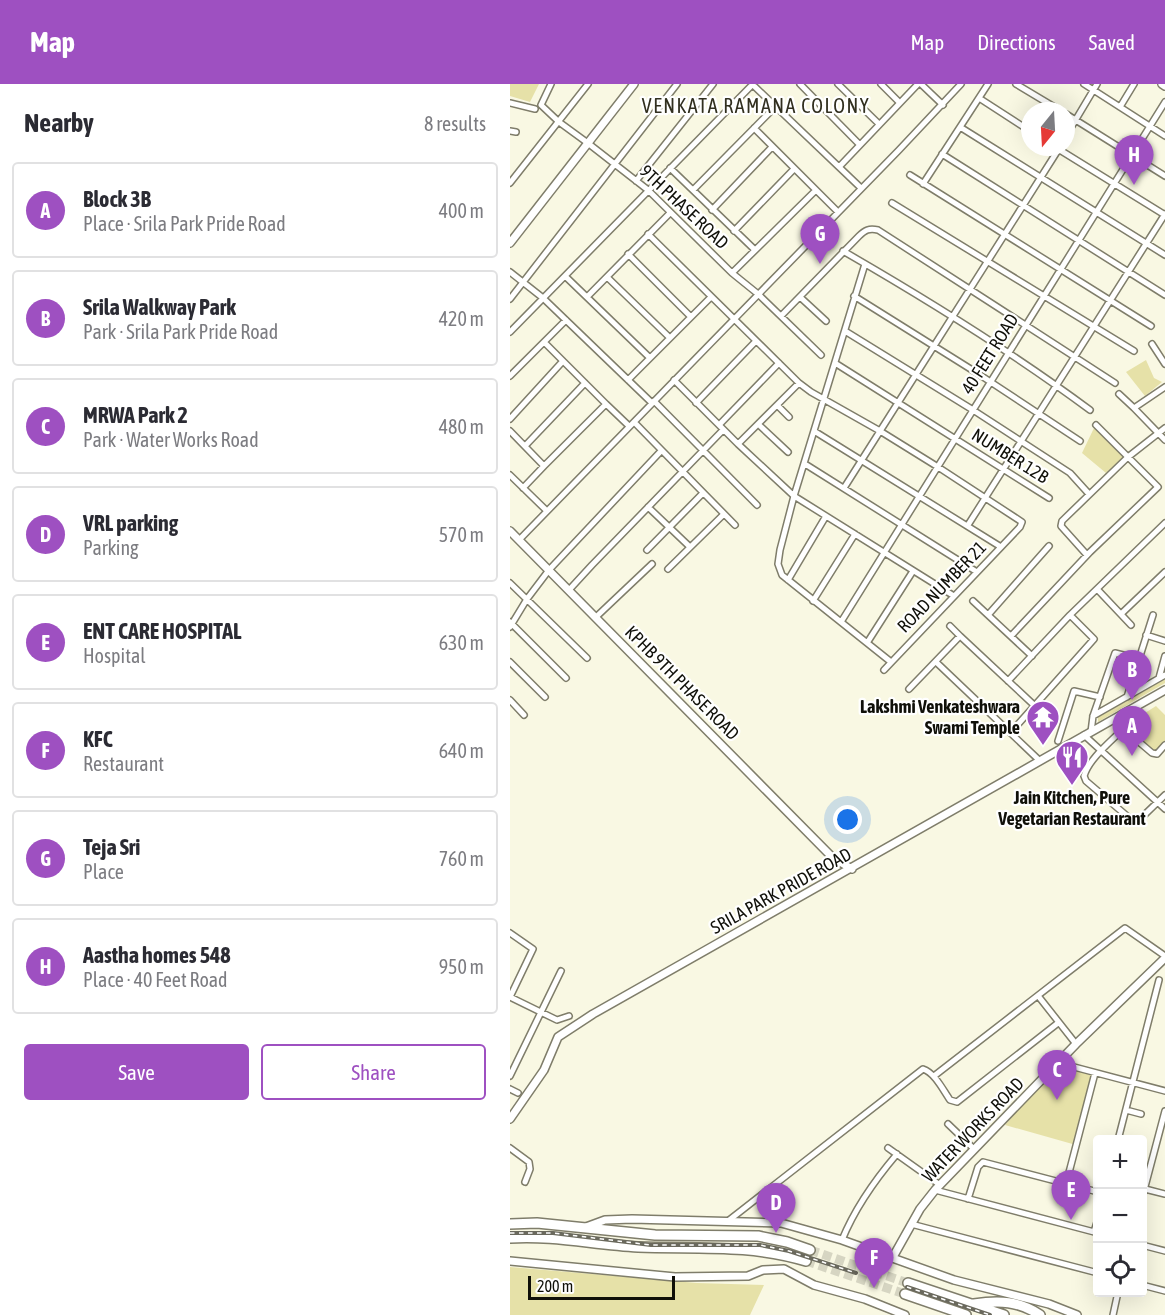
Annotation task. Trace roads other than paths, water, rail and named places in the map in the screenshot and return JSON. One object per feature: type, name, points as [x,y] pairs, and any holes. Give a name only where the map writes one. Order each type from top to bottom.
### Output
[{"type":"highway","points":[[510,1224],[537,1223],[662,1235],[758,1236],[810,1250]]},
{"type":"highway","points":[[662,1235],[662,1248]]},
{"type":"highway","points":[[510,1238],[537,1236],[635,1247],[760,1250],[806,1261]]},
{"type":"highway","points":[[908,1283],[1004,1315]]},
{"type":"highway","points":[[905,1294],[966,1315]]},
{"type":"highway","points":[[972,1305],[1003,1301],[1029,1308],[1040,1315]]},
{"type":"street","name":"9TH PHASE ROAD","points":[[551,84],[541,105],[559,122],[648,190],[732,273],[758,294],[821,355]]},
{"type":"street","points":[[510,183],[588,84]]},
{"type":"street","points":[[510,243],[631,84]]},
{"type":"street","points":[[510,299],[677,84]]},
{"type":"street","points":[[636,181],[713,84]]},
{"type":"street","points":[[510,332],[753,84],[861,188]]},
{"type":"street","points":[[800,84],[860,145]]},
{"type":"street","points":[[838,84],[879,124]]},
{"type":"street","points":[[881,84],[900,103]]},
{"type":"street","points":[[839,167],[920,84],[943,105]]},
{"type":"street","points":[[519,540],[961,84]]},
{"type":"street","points":[[923,184],[988,84]]},
{"type":"street","points":[[1016,84],[1046,102]]},
{"type":"street","points":[[1084,84],[1165,136]]},
{"type":"street","points":[[1097,84],[1076,120],[1165,176]]},
{"type":"street","points":[[1120,107],[1134,84]]},
{"type":"street","points":[[979,98],[1021,125]]},
{"type":"street","name":"40 FEET ROAD","points":[[841,622],[1165,102]]},
{"type":"street","points":[[510,103],[535,109]]},
{"type":"street","points":[[693,190],[775,106]]},
{"type":"street","points":[[754,128],[838,212]]},
{"type":"street","points":[[960,128],[1165,255]]},
{"type":"street","points":[[510,236],[587,143]]},
{"type":"street","points":[[712,210],[772,147]]},
{"type":"street","points":[[942,154],[1165,295]]},
{"type":"street","points":[[844,488],[1053,156]]},
{"type":"street","points":[[968,525],[1165,215],[1070,156]]},
{"type":"street","points":[[670,168],[754,250]]},
{"type":"street","points":[[734,231],[794,170]]},
{"type":"street","points":[[910,175],[1151,326]]},
{"type":"street","points":[[732,273],[814,190]]},
{"type":"street","points":[[891,203],[1134,351]]},
{"type":"street","points":[[587,297],[670,213]]},
{"type":"street","points":[[781,316],[864,231],[878,230],[1115,383]]},
{"type":"street","points":[[648,234],[799,383],[985,497]]},
{"type":"street","points":[[843,251],[1008,353],[1090,410]]},
{"type":"street","points":[[628,254],[691,317]]},
{"type":"street","points":[[865,264],[794,496],[778,564],[782,575],[891,662]]},
{"type":"street","points":[[510,272],[543,298],[757,505]]},
{"type":"street","points":[[565,276],[650,358]]},
{"type":"street","points":[[607,277],[670,338]]},
{"type":"street","points":[[854,296],[1080,441]]},
{"type":"street","points":[[628,380],[711,297]]},
{"type":"street","points":[[800,297],[826,321]]},
{"type":"street","points":[[510,376],[566,320]]},
{"type":"street","points":[[845,331],[1070,473],[1089,494]]},
{"type":"street","points":[[696,403],[756,341]]},
{"type":"street","points":[[544,342],[606,404],[662,451],[735,525]]},
{"type":"street","points":[[1152,344],[1165,364]]},
{"type":"street","points":[[510,419],[563,361]]},
{"type":"street","points":[[569,590],[702,450],[778,363]]},
{"type":"street","name":"NUMBER 12B","points":[[835,363],[1049,498]]},
{"type":"street","points":[[674,380],[721,428],[794,496],[954,597]]},
{"type":"street","points":[[525,446],[585,383]]},
{"type":"street","points":[[738,444],[799,383]]},
{"type":"street","points":[[1134,408],[1165,387]]},
{"type":"street","points":[[1119,394],[1165,440]]},
{"type":"street","points":[[523,488],[606,404]]},
{"type":"street","points":[[777,405],[789,417]]},
{"type":"street","points":[[758,424],[788,452]]},
{"type":"street","points":[[1011,636],[1087,555],[1158,487],[1096,425]]},
{"type":"street","points":[[1087,555],[1061,523],[1128,457],[1165,428]]},
{"type":"street","points":[[510,431],[544,466]]},
{"type":"street","points":[[814,431],[1001,547]]},
{"type":"street","points":[[566,678],[511,624],[549,570],[662,451]]},
{"type":"street","points":[[805,464],[977,572]]},
{"type":"street","points":[[510,475],[547,511]]},
{"type":"street","points":[[647,550],[703,493]]},
{"type":"street","name":"ROAD NUMBER 21","points":[[884,670],[1021,524],[1020,519],[985,497]]},
{"type":"street","points":[[648,507],[690,547]]},
{"type":"street","points":[[668,569],[724,514]]},
{"type":"street","points":[[788,580],[826,516]]},
{"type":"street","points":[[1008,681],[1070,615],[1165,523]]},
{"type":"street","name":"KPHB 9TH PHASE ROAD","points":[[510,531],[833,858],[852,869]]},
{"type":"street","points":[[813,601],[855,534]]},
{"type":"street","points":[[988,615],[1049,546]]},
{"type":"street","points":[[596,617],[652,564]]},
{"type":"street","points":[[867,643],[913,571]]},
{"type":"street","points":[[1121,614],[1165,572]]},
{"type":"street","points":[[510,583],[587,658]]},
{"type":"street","points":[[1097,589],[1131,626]]},
{"type":"street","points":[[974,601],[1032,656]]},
{"type":"street","points":[[1011,732],[1094,639],[1070,615]]},
{"type":"street","points":[[1127,697],[1153,615]]},
{"type":"street","points":[[950,626],[1035,706]]},
{"type":"street","points":[[1146,635],[1165,641]]},
{"type":"street","points":[[909,689],[960,636]]},
{"type":"street","points":[[1138,659],[1114,653],[1087,733],[1101,752],[1165,809]]},
{"type":"street","points":[[1158,678],[1165,656]]},
{"type":"street","points":[[510,662],[545,697]]},
{"type":"street","points":[[936,662],[1040,761]]},
{"type":"street","points":[[1093,716],[1165,675]]},
{"type":"street","name":"SRILA PARK PRIDE ROAD","points":[[510,1119],[544,1070],[558,1037],[593,1014],[1165,690]]},
{"type":"street","points":[[1058,741],[1074,691],[1100,697]]},
{"type":"street","points":[[510,700],[524,715]]},
{"type":"street","points":[[1165,745],[1157,754],[1152,753],[1124,730],[1101,752],[1084,776],[1086,781],[1134,822],[1137,822],[1165,795]]},
{"type":"street","name":"KPHB 9TH PHASE ROAD","points":[[833,858],[838,876]]},
{"type":"street","points":[[934,1076],[1039,997],[1125,928],[1165,957]]},
{"type":"street","points":[[510,933],[534,949],[510,998],[557,1020],[569,1016]]},
{"type":"street","name":"WATER WORKS ROAD","points":[[892,1257],[911,1224],[937,1188],[1076,1044],[1165,957]]},
{"type":"street","points":[[510,1076],[561,971]]},
{"type":"street","points":[[1119,1135],[1159,980]]},
{"type":"street","points":[[1039,997],[1076,1044]]},
{"type":"street","points":[[728,1221],[919,1071],[927,1069],[950,1101],[957,1102],[1058,1023]]},
{"type":"street","points":[[1059,1063],[1165,1091]]},
{"type":"street","points":[[1066,1184],[1095,1073]]},
{"type":"street","points":[[510,1089],[518,1093]]},
{"type":"street","points":[[1126,1110],[1141,1114]]},
{"type":"street","points":[[1147,1181],[1165,1111]]},
{"type":"street","points":[[948,1124],[974,1149]]},
{"type":"street","points":[[510,1148],[530,1162],[525,1182]]},
{"type":"street","points":[[888,1148],[937,1188],[968,1199],[1093,1232]]},
{"type":"street","points":[[842,1240],[851,1217],[897,1154]]},
{"type":"street","points":[[968,1199],[978,1167],[983,1162],[1093,1191]]},
{"type":"street","points":[[1147,1190],[1165,1194]]},
{"type":"street","points":[[586,1227],[612,1219],[781,1223],[842,1240],[954,1280],[1049,1304],[1077,1315]]},
{"type":"street","points":[[911,1224],[1093,1272]]},
{"type":"street","points":[[1147,1246],[1165,1251]]},
{"type":"street","points":[[510,1261],[675,1277],[748,1276],[763,1270],[784,1269],[814,1285],[865,1299],[905,1315]]},
{"type":"street","points":[[1147,1286],[1165,1291]]},
{"type":"street","points":[[1113,1315],[1117,1297]]},
{"type":"tunnel","points":[[810,1250],[908,1283]]},
{"type":"tunnel","points":[[806,1261],[905,1294]]},
{"type":"railway","points":[[510,1233],[553,1233],[651,1245],[760,1245],[789,1251],[856,1273]]},
{"type":"railway","points":[[907,1287],[990,1315]]},
{"type":"place","name":"Aastha homes 548","points":[[1134,185]]},
{"type":"place","name":"Teja Sri","points":[[820,264]]},
{"type":"place","name":"Srila Walkway Park","points":[[1132,700]]},
{"type":"place","name":"Lakshmi Venkateshwara Swami Temple","points":[[1043,746]]},
{"type":"place","name":"Block 3B","points":[[1132,756]]},
{"type":"place","name":"Jain Kitchen, Pure Vegetarian Restaurant","points":[[1072,786]]},
{"type":"place","name":"MRWA Park 2","points":[[1057,1100]]},
{"type":"place","name":"ENT CARE HOSPITAL","points":[[1071,1220]]},
{"type":"place","name":"VRL parking","points":[[776,1233]]},
{"type":"place","name":"KFC","points":[[874,1288]]},
{"type":"district","name":"VENKATA RAMANA COLONY","points":[[756,106]]}]
